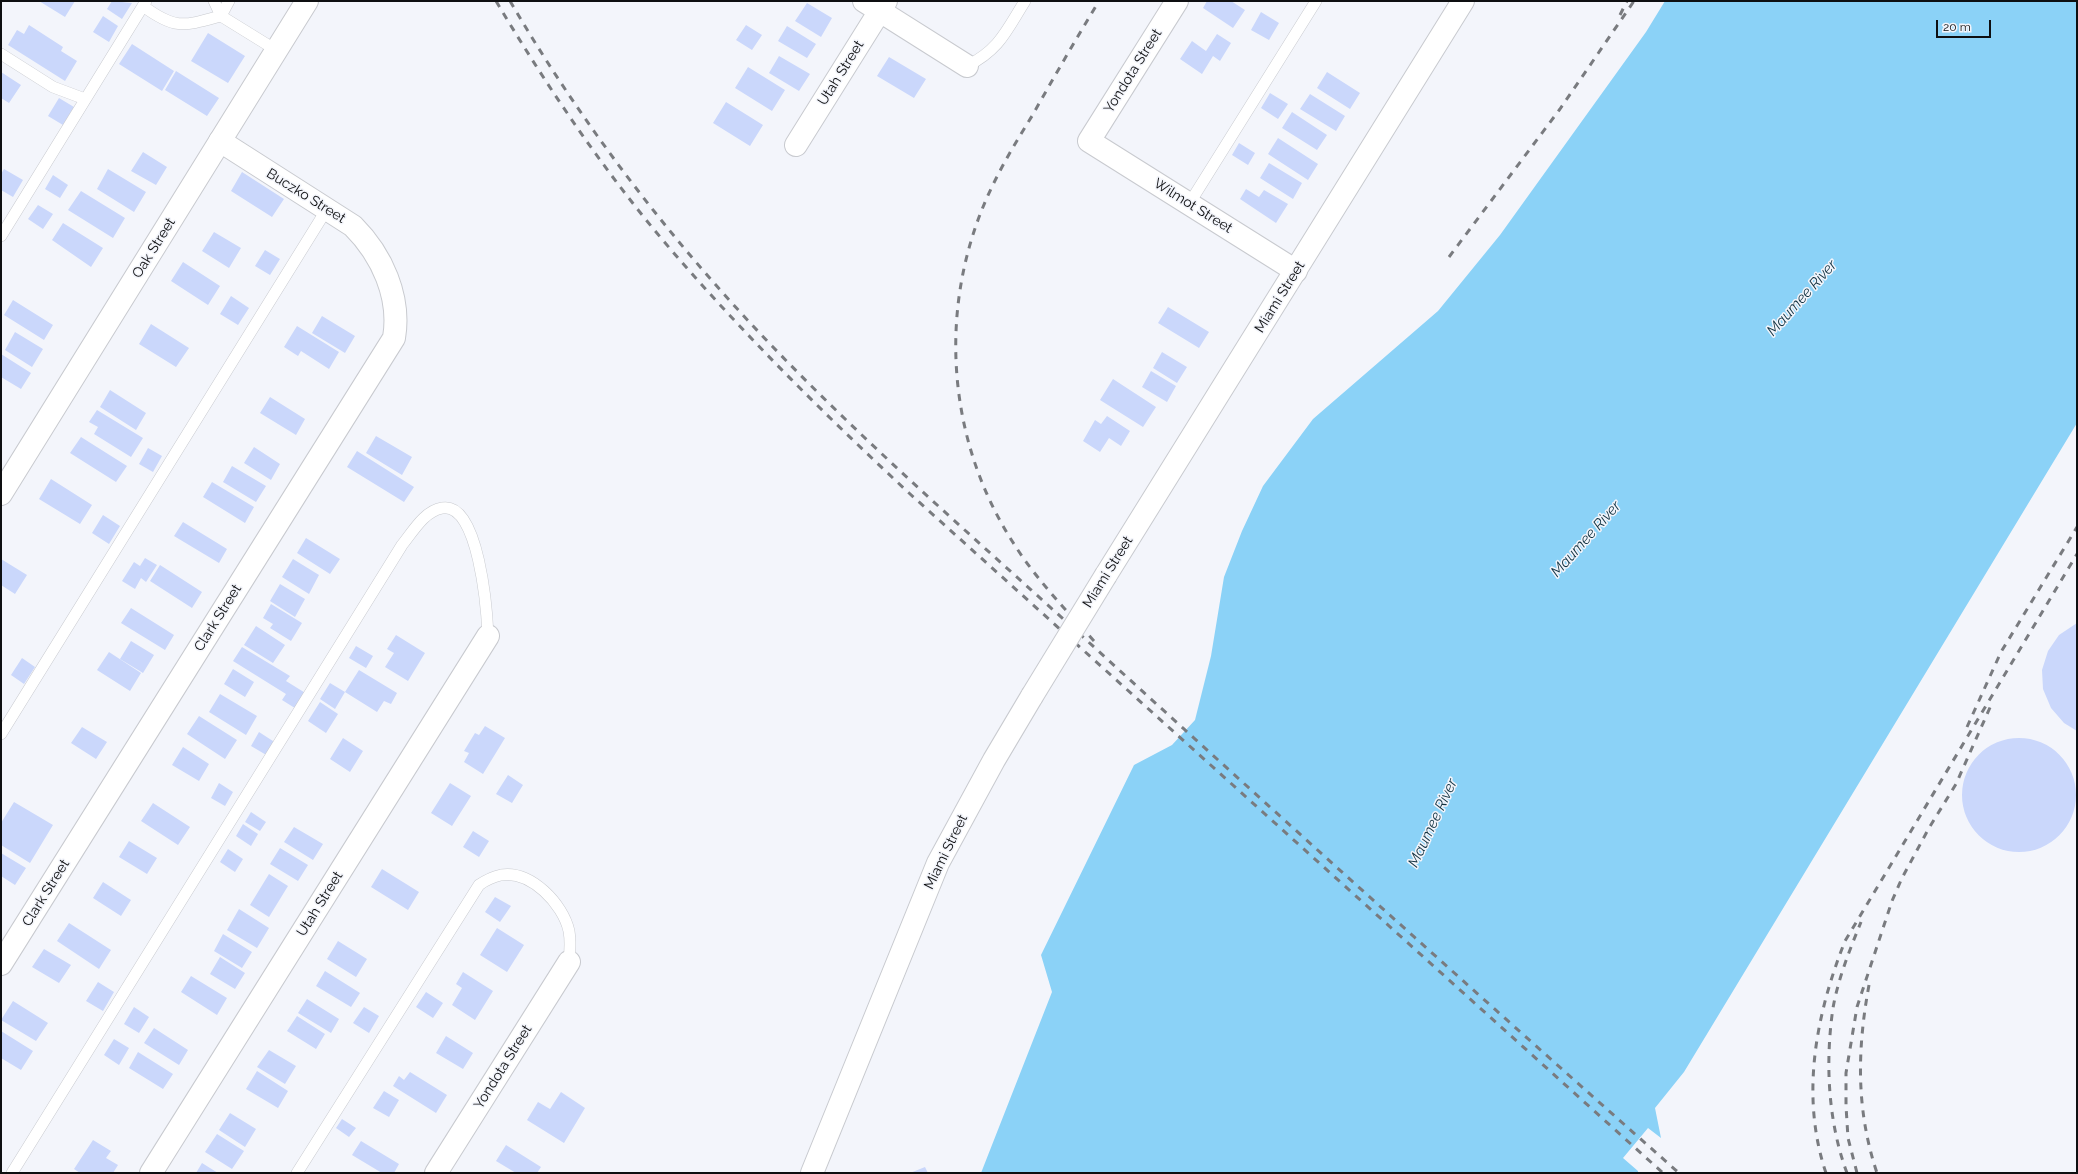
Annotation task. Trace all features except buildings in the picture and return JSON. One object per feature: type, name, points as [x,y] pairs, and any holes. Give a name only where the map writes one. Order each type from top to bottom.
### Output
[{"type":"street","name":"Oak Street","points":[[1,494],[307,1]]},
{"type":"street","name":"Yondota Street","points":[[1089,141],[1177,1]]},
{"type":"street","name":"Miami Street","points":[[812,1173],[938,863],[994,760],[1106,575],[1463,1]]},
{"type":"street","points":[[877,4],[967,66]]},
{"type":"street","name":"Utah Street","points":[[796,145],[877,4]]},
{"type":"street","name":"Buczko Street","points":[[220,141],[353,226],[363,236],[381,263]]},
{"type":"street","name":"Wilmot Street","points":[[1089,141],[1296,271]]},
{"type":"street","name":"Clark Street","points":[[1,964],[394,338],[397,322],[395,307],[390,287],[381,263]]},
{"type":"street","name":"Utah Street","points":[[151,1173],[488,636]]},
{"type":"street","name":"Yondota Street","points":[[436,1173],[569,962]]},
{"type":"lane","points":[[214,1],[221,16],[276,50]]},
{"type":"lane","points":[[1,236],[145,3],[158,17],[174,24],[191,24],[221,16],[229,1]]},
{"type":"lane","points":[[967,66],[992,50],[1025,1]]},
{"type":"lane","points":[[1190,204],[1316,1]]},
{"type":"lane","points":[[1,54],[53,87],[85,100]]},
{"type":"lane","points":[[1,734],[327,209]]},
{"type":"lane","points":[[12,1173],[402,545],[430,513],[442,508],[454,510],[462,515],[477,552],[486,608],[488,636]]},
{"type":"lane","points":[[297,1173],[479,885],[489,878],[502,875],[516,876],[543,889],[560,911],[569,930],[571,947],[569,962]]},
{"type":"water","name":"Maumee River","points":[[1665,1],[2077,1],[2077,423],[1684,1072],[1655,1108],[1661,1138],[1648,1128],[1623,1158],[1638,1171],[1638,1173],[981,1173],[1052,992],[1041,955],[1134,765],[1172,745],[1195,720],[1211,656],[1224,577],[1242,531],[1263,486],[1313,419],[1438,311],[1500,235],[1646,32]]},
{"type":"railway","points":[[496,1],[553,93],[594,152],[638,210],[690,272],[781,369],[844,432],[909,493],[1663,1173]]},
{"type":"railway","points":[[510,1],[538,47],[599,138],[664,224],[735,306],[809,384],[925,494],[1231,772],[1679,1173]]},
{"type":"railway","points":[[1094,641],[1032,570],[1014,544],[992,505],[975,465],[964,422],[957,379],[956,336],[960,292],[969,249],[983,207],[1006,160],[1099,1]]},
{"type":"railway","points":[[1620,15],[1627,1]]},
{"type":"railway","points":[[1449,257],[1560,109],[1634,1]]},
{"type":"railway","points":[[1967,727],[2001,652],[2077,527]]},
{"type":"railway","points":[[1826,1173],[1818,1144],[1814,1115],[1813,1085],[1815,1056],[1819,1026],[1826,997],[1845,941],[2077,554]]},
{"type":"railway","points":[[1857,1173],[1848,1138],[1846,1106],[1846,1073],[1857,1007],[1892,901],[1902,878],[1929,828],[1956,784],[1992,703]]},
{"type":"railway","points":[[1847,1173],[1832,1113],[1829,1049],[1835,997],[1845,964],[1861,922]]},
{"type":"railway","points":[[1869,985],[1862,1033],[1861,1080],[1865,1126],[1877,1173]]}]
